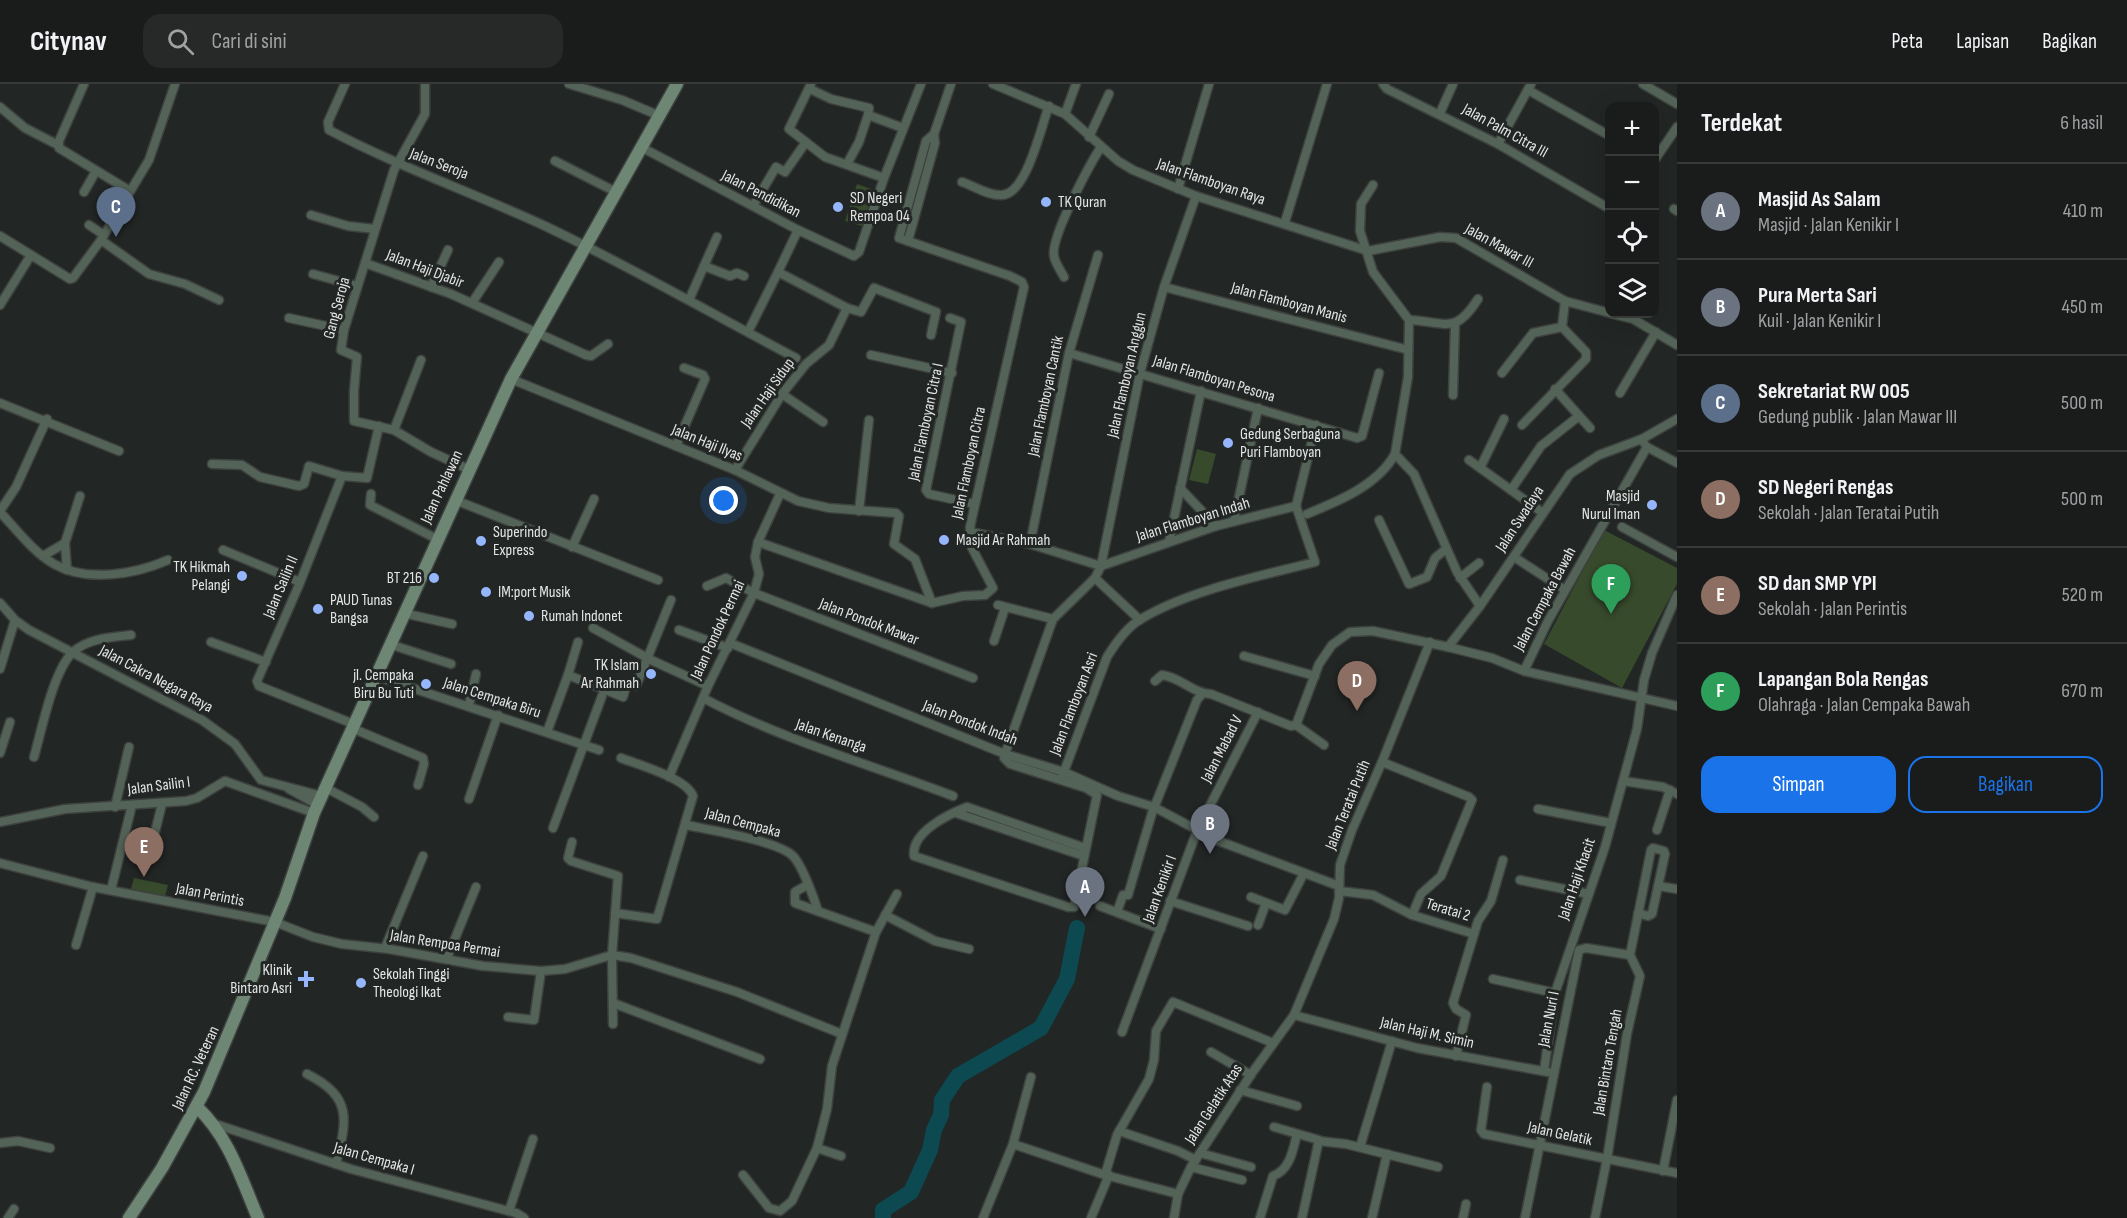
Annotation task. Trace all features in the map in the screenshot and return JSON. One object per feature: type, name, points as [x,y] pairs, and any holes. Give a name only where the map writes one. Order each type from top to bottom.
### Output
[{"type":"main road","name":"Jalan Pahlawan","points":[[275,922],[320,800],[355,727],[468,469],[535,334],[677,84]]},
{"type":"main road","name":"Jalan RC. Veteran","points":[[129,1218],[162,1168],[197,1107],[275,922]]},
{"type":"main road","points":[[197,1107],[215,1124],[224,1138],[258,1218]]},
{"type":"street","points":[[58,145],[84,84]]},
{"type":"street","points":[[0,236],[72,279],[102,238],[155,145],[175,84]]},
{"type":"street","name":"Jalan Seroja","points":[[345,84],[327,128],[397,165],[496,203],[585,245]]},
{"type":"street","points":[[397,165],[425,114],[425,84]]},
{"type":"street","points":[[568,84],[622,100],[660,116]]},
{"type":"street","points":[[847,164],[859,142],[869,108],[831,99],[811,87],[789,128],[825,157],[884,177],[921,84]]},
{"type":"street","name":"Jalan Flamboyan Citra","points":[[951,84],[934,134],[935,144],[908,241],[1010,276],[1023,284],[1023,296],[970,532],[1030,544],[1101,566]]},
{"type":"street","name":"Jalan Flamboyan Raya","points":[[993,84],[1065,114],[1101,147],[1133,170],[1196,196],[1285,222],[1368,251]]},
{"type":"street","points":[[1065,114],[1076,84]]},
{"type":"street","points":[[1178,189],[1209,84]]},
{"type":"street","points":[[1285,222],[1327,84]]},
{"type":"street","points":[[1440,113],[1454,84]]},
{"type":"street","points":[[1643,84],[1677,104]]},
{"type":"street","name":"Jalan Palm Citra III","points":[[1383,85],[1498,144],[1605,206]]},
{"type":"street","points":[[1498,144],[1530,87],[1605,133]]},
{"type":"street","points":[[1089,137],[1108,94]]},
{"type":"street","points":[[962,182],[994,194],[1002,195],[1012,192],[1023,178],[1049,106]]},
{"type":"street","points":[[0,107],[25,128],[58,145],[61,151],[130,192]]},
{"type":"street","points":[[868,115],[903,128]]},
{"type":"street","points":[[1657,156],[1677,127]]},
{"type":"street","points":[[753,206],[776,167],[784,172],[806,142]]},
{"type":"street","name":"Jalan Pendidikan","points":[[642,147],[798,230],[854,256],[859,252],[884,177]]},
{"type":"street","points":[[1064,277],[1053,255],[1056,238],[1083,177],[1101,147]]},
{"type":"street","points":[[555,161],[616,192]]},
{"type":"street","name":"Jalan Haji Djabir","points":[[397,165],[364,263],[472,303],[535,334],[589,356],[608,344]]},
{"type":"street","points":[[84,192],[96,171]]},
{"type":"street","points":[[1307,514],[1340,500],[1382,473],[1395,454],[1408,377],[1409,320],[1373,272],[1360,231],[1360,215],[1365,194],[1373,185]]},
{"type":"street","name":"Jalan Flamboyan Anggun","points":[[1053,619],[1095,578],[1101,566],[1140,373],[1164,287],[1196,196]]},
{"type":"street","points":[[311,215],[344,225],[375,229]]},
{"type":"street","points":[[89,225],[148,274],[185,284],[219,300]]},
{"type":"street","points":[[748,332],[798,230]]},
{"type":"street","points":[[689,300],[717,237]]},
{"type":"street","name":"Jalan Mawar III","points":[[1368,251],[1440,237],[1456,238],[1565,302],[1605,312]]},
{"type":"street","name":"Jalan Haji Sidup","points":[[585,245],[795,358]]},
{"type":"street","points":[[431,287],[448,250]]},
{"type":"street","points":[[0,305],[31,255]]},
{"type":"street","name":"Jalan Flamboyan Cantik","points":[[1030,544],[1069,353],[1098,255]]},
{"type":"street","points":[[472,303],[499,262]]},
{"type":"street","name":"Gang Seroja","points":[[364,263],[344,330],[341,351],[357,357],[354,420],[379,426]]},
{"type":"street","points":[[704,266],[730,276],[737,273],[744,276]]},
{"type":"street","points":[[778,272],[847,308],[861,312],[874,288],[936,312],[931,335]]},
{"type":"street","points":[[313,274],[357,286]]},
{"type":"street","name":"Jalan Flamboyan Manis","points":[[1164,287],[1405,349]]},
{"type":"street","points":[[1409,320],[1455,324],[1466,317],[1478,299]]},
{"type":"street","points":[[1522,425],[1587,355],[1562,327],[1565,302]]},
{"type":"street","name":"Jalan Haji Sidup","points":[[735,470],[782,394],[806,363],[829,345],[847,308]]},
{"type":"street","points":[[289,318],[344,330]]},
{"type":"street","name":"Jalan Flamboyan Citra I","points":[[950,318],[961,321],[926,490],[929,494],[975,504]]},
{"type":"street","name":"Jalan Mawar III","points":[[1629,318],[1677,345]]},
{"type":"street","points":[[1453,395],[1455,324]]},
{"type":"street","points":[[1502,373],[1533,333],[1562,327]]},
{"type":"street","points":[[1620,393],[1656,332]]},
{"type":"street","name":"Jalan Flamboyan Pesona","points":[[1069,353],[1358,438],[1362,436],[1379,373]]},
{"type":"street","points":[[872,355],[952,373]]},
{"type":"street","points":[[394,430],[421,360]]},
{"type":"street","points":[[676,446],[705,379],[684,368]]},
{"type":"street","name":"Jalan Haji Ilyas","points":[[512,379],[735,470],[780,494],[818,506],[896,513],[899,516],[894,544],[915,558],[932,603]]},
{"type":"street","points":[[1556,389],[1590,428]]},
{"type":"street","points":[[1169,542],[1201,391]]},
{"type":"street","points":[[782,394],[823,422]]},
{"type":"street","points":[[0,403],[47,419],[119,451]]},
{"type":"street","points":[[1234,520],[1258,408]]},
{"type":"street","points":[[1511,490],[1541,446],[1579,416]]},
{"type":"street","points":[[47,419],[16,487],[0,511],[43,556],[67,570],[88,573],[126,573],[144,570],[168,561]]},
{"type":"street","points":[[1480,468],[1504,419]]},
{"type":"street","name":"Jalan Swadaya","points":[[1448,647],[1480,606],[1570,474],[1599,455],[1642,439],[1677,419]]},
{"type":"street","points":[[859,511],[869,420]]},
{"type":"street","points":[[1296,506],[1316,425]]},
{"type":"street","points":[[212,464],[242,465],[260,477],[299,486],[304,484],[309,466],[342,476],[367,479],[379,426],[394,430],[431,452],[468,469]]},
{"type":"street","points":[[1642,439],[1647,447],[1677,464]]},
{"type":"street","name":"Jalan Cempaka Bawah","points":[[1524,670],[1565,590],[1647,447]]},
{"type":"street","points":[[1395,454],[1414,474],[1460,578],[1480,606]]},
{"type":"street","points":[[1469,460],[1543,513]]},
{"type":"street","name":"Jalan Sailin II","points":[[342,476],[300,582],[257,681],[258,686],[355,727]]},
{"type":"street","points":[[1180,488],[1216,526]]},
{"type":"street","points":[[371,494],[370,505],[436,539]]},
{"type":"street","name":"Jalan Pondok Permai","points":[[669,777],[708,686],[754,593],[759,574],[755,557],[758,542],[780,494]]},
{"type":"street","points":[[67,570],[65,543],[80,496]]},
{"type":"street","points":[[572,547],[594,499]]},
{"type":"street","points":[[455,500],[658,580]]},
{"type":"street","name":"Jalan Flamboyan Indah","points":[[1101,566],[1234,520],[1296,506]]},
{"type":"street","name":"Jalan Flamboyan Asri","points":[[1062,776],[1107,657],[1114,645],[1140,620],[1225,585],[1316,562],[1296,506]]},
{"type":"street","points":[[1379,520],[1409,584],[1427,577],[1435,558],[1446,549]]},
{"type":"street","points":[[1622,527],[1677,557]]},
{"type":"street","points":[[758,542],[932,603],[991,591],[993,588],[970,545],[970,532]]},
{"type":"street","points":[[43,556],[65,543]]},
{"type":"street","points":[[224,550],[300,582]]},
{"type":"street","points":[[1514,557],[1565,590]]},
{"type":"street","points":[[1460,578],[1479,562]]},
{"type":"street","name":"Jalan Pondok Mawar","points":[[707,586],[724,577],[754,593],[973,678]]},
{"type":"street","points":[[1095,578],[1140,620]]},
{"type":"street","name":"Jalan Haji Khacit","points":[[1544,1071],[1556,993],[1623,781],[1652,653],[1677,595]]},
{"type":"street","points":[[568,675],[622,697],[627,684],[636,686],[670,600]]},
{"type":"street","name":"Jalan Cakra Negara Raya","points":[[0,603],[15,620],[202,720],[235,744],[259,779],[320,800]]},
{"type":"street","points":[[994,641],[1002,606],[1053,619],[1005,754]]},
{"type":"street","points":[[403,614],[452,624]]},
{"type":"street","points":[[0,669],[15,620]]},
{"type":"street","points":[[593,628],[646,657],[708,686]]},
{"type":"street","name":"Jalan Pondok Indah","points":[[679,630],[729,646],[1005,754],[1004,758],[1010,764],[1062,776]]},
{"type":"street","points":[[1296,724],[1315,676],[1332,645],[1350,632],[1373,631],[1430,642],[1492,658],[1524,670],[1677,706]]},
{"type":"street","points":[[34,757],[58,679],[73,652],[105,638],[131,635]]},
{"type":"street","points":[[211,642],[266,662]]},
{"type":"street","points":[[547,732],[578,642]]},
{"type":"street","name":"Jalan Teratai Putih","points":[[1294,1015],[1334,919],[1340,865],[1352,830],[1430,642]]},
{"type":"street","points":[[390,644],[451,664]]},
{"type":"street","points":[[1244,656],[1315,676]]},
{"type":"street","points":[[469,705],[476,674]]},
{"type":"street","points":[[1155,681],[1162,675],[1168,676],[1189,684],[1202,694],[1211,694],[1291,726],[1296,724]]},
{"type":"street","name":"Jalan Cempaka Biru","points":[[376,676],[599,750]]},
{"type":"street","points":[[1117,912],[1123,895],[1128,894],[1154,807],[1197,700],[1202,694]]},
{"type":"street","points":[[553,828],[602,696]]},
{"type":"street","name":"Jalan Kenanga","points":[[703,698],[748,721],[811,747],[953,796]]},
{"type":"street","name":"Jalan Mabad V","points":[[1197,831],[1258,712]]},
{"type":"street","points":[[469,799],[498,716]]},
{"type":"street","points":[[0,753],[10,722]]},
{"type":"street","points":[[1296,724],[1324,745]]},
{"type":"street","points":[[355,727],[423,758],[424,764],[418,785]]},
{"type":"street","points":[[115,807],[129,747]]},
{"type":"street","points":[[621,758],[669,777]]},
{"type":"street","points":[[1382,762],[1469,796],[1472,800],[1441,876],[1421,894],[1412,915]]},
{"type":"street","points":[[1062,776],[1095,792],[1097,799],[1084,852],[1075,904],[1072,908],[915,857],[913,852],[923,835],[939,821],[956,813],[1084,852]]},
{"type":"street","points":[[1062,776],[1154,807],[1197,831],[1339,888]]},
{"type":"street","name":"Jalan Cempaka","points":[[615,913],[657,919],[686,825],[693,793],[669,777]]},
{"type":"street","points":[[1623,781],[1645,783],[1673,792],[1657,830]]},
{"type":"street","name":"Jalan Sailin I","points":[[0,822],[65,809],[162,804],[197,798],[225,782],[320,800]]},
{"type":"street","points":[[320,800],[362,807],[374,817]]},
{"type":"street","points":[[148,860],[162,804]]},
{"type":"street","points":[[111,890],[132,806]]},
{"type":"street","points":[[1538,809],[1611,823]]},
{"type":"street","name":"Jalan Cempaka","points":[[686,825],[784,850],[796,858],[818,911]]},
{"type":"street","name":"Jalan Kenikir I","points":[[1122,1032],[1197,831]]},
{"type":"street","points":[[572,842],[569,860],[617,875],[612,955],[613,1024]]},
{"type":"street","name":"Jalan Bintaro Tengah","points":[[1594,1218],[1607,1159],[1627,1034],[1640,976],[1630,955],[1653,848],[1664,851],[1665,854],[1658,885]]},
{"type":"street","points":[[385,948],[423,856]]},
{"type":"street","points":[[1456,1056],[1466,1015],[1456,1009],[1454,1003],[1479,918],[1491,902],[1503,860]]},
{"type":"street","name":"Jalan Perintis","points":[[0,863],[93,887],[275,922]]},
{"type":"street","points":[[1251,897],[1285,910],[1304,873]]},
{"type":"street","points":[[1520,880],[1589,894]]},
{"type":"street","points":[[807,885],[795,892],[795,903],[876,932]]},
{"type":"street","points":[[1638,913],[1648,916],[1652,914],[1658,885],[1677,889]]},
{"type":"street","points":[[76,945],[93,887]]},
{"type":"street","points":[[447,958],[476,887]]},
{"type":"street","name":"Teratai 2","points":[[1339,888],[1373,895],[1412,915],[1474,934]]},
{"type":"street","points":[[743,1175],[769,1208],[780,1211],[792,1201],[817,1149],[827,1109],[832,1066],[876,932],[897,894]]},
{"type":"street","points":[[1170,901],[1253,926],[1266,903]]},
{"type":"street","points":[[1100,906],[1161,929]]},
{"type":"street","points":[[885,915],[935,942],[969,949]]},
{"type":"street","name":"Jalan Rempoa Permai","points":[[275,922],[313,938],[342,944],[385,948],[520,971],[565,969],[612,955]]},
{"type":"street","name":"Jalan Nuri I","points":[[1526,1218],[1579,950],[1586,948],[1630,955]]},
{"type":"street","points":[[612,955],[647,961],[737,992],[842,1034]]},
{"type":"street","points":[[508,1017],[534,1020],[542,971]]},
{"type":"street","points":[[1493,979],[1556,993]]},
{"type":"street","points":[[1091,1218],[1107,1175],[1119,1131],[1149,1079],[1154,1060],[1156,1031],[1173,1002],[1273,1043]]},
{"type":"street","points":[[613,1003],[760,1059]]},
{"type":"street","name":"Jalan Haji M. Simin","points":[[1294,1015],[1456,1056],[1554,1074]]},
{"type":"street","name":"Jalan Gelatik Atas","points":[[1174,1218],[1178,1194],[1196,1160],[1240,1090],[1294,1015]]},
{"type":"street","points":[[1360,1147],[1392,1041]]},
{"type":"street","points":[[1210,1052],[1251,1075]]},
{"type":"street","points":[[307,1074],[330,1087],[342,1107],[344,1125],[336,1164]]},
{"type":"street","points":[[983,1218],[1013,1144],[1031,1077]]},
{"type":"street","name":"Jalan Gelatik","points":[[1487,1087],[1482,1132],[1677,1173]]},
{"type":"street","points":[[1240,1090],[1297,1106]]},
{"type":"street","points":[[1663,1171],[1677,1100]]},
{"type":"street","name":"Jalan Cempaka I","points":[[215,1124],[336,1164],[509,1211],[524,1218]]},
{"type":"street","points":[[1274,1127],[1319,1141],[1360,1147],[1438,1167]]},
{"type":"street","points":[[1119,1131],[1242,1180]]},
{"type":"street","points":[[1260,1218],[1273,1176],[1279,1174],[1289,1163],[1297,1134]]},
{"type":"street","points":[[509,1211],[533,1139]]},
{"type":"street","points":[[0,1143],[18,1141],[50,1148]]},
{"type":"street","points":[[1302,1218],[1319,1141]]},
{"type":"street","points":[[1013,1144],[1107,1175],[1178,1194]]},
{"type":"street","points":[[817,1149],[841,1156]]},
{"type":"street","points":[[1372,1218],[1387,1154]]},
{"type":"street","points":[[1196,1160],[1251,1167]]},
{"type":"street","points":[[1463,1218],[1466,1204]]},
{"type":"street","points":[[8,1218],[14,1209]]},
{"type":"green space","points":[[857,184],[874,190],[862,226],[845,221]]},
{"type":"green space","points":[[1197,449],[1216,454],[1208,484],[1189,480]]},
{"type":"green space","points":[[1604,530],[1677,568],[1677,584],[1622,688],[1544,644]]},
{"type":"green space","points":[[134,878],[168,885],[165,896],[131,889]]},
{"type":"waterway","points":[[883,1218],[883,1210],[911,1192],[930,1150],[934,1130],[941,1115],[942,1100],[958,1076],[1041,1028],[1067,979],[1077,928]]},
{"type":"place","name":"TK Quran","points":[[1046,202]]},
{"type":"place","name":"SD Negeri Rempoa 04","points":[[838,207]]},
{"type":"place","name":"Sekretariat RW 005","points":[[116,237]]},
{"type":"place","name":"Gedung Serbaguna Puri Flamboyan","points":[[1228,443]]},
{"type":"place","name":"Masjid Nurul Iman","points":[[1652,505]]},
{"type":"place","name":"Masjid Ar Rahmah","points":[[944,540]]},
{"type":"place","name":"Superindo Express","points":[[481,541]]},
{"type":"place","name":"TK Hikmah Pelangi","points":[[242,576]]},
{"type":"place","name":"BT 216","points":[[434,578]]},
{"type":"place","name":"IM:port Musik","points":[[486,592]]},
{"type":"place","name":"PAUD Tunas Bangsa","points":[[318,609]]},
{"type":"place","name":"Lapangan Bola Rengas","points":[[1611,614]]},
{"type":"place","name":"Rumah Indonet","points":[[529,616]]},
{"type":"place","name":"TK Islam Ar Rahmah","points":[[651,674]]},
{"type":"place","name":"jl. Cempaka Biru Bu Tuti","points":[[426,684]]},
{"type":"place","name":"SD Negeri Rengas","points":[[1357,711]]},
{"type":"place","name":"Pura Merta Sari","points":[[1210,854]]},
{"type":"place","name":"SD dan SMP YPI","points":[[144,877]]},
{"type":"place","name":"Masjid As Salam","points":[[1085,917]]},
{"type":"place","name":"Klinik Bintaro Asri","points":[[306,979]]},
{"type":"place","name":"Sekolah Tinggi Theologi Ikat","points":[[361,983]]}]
